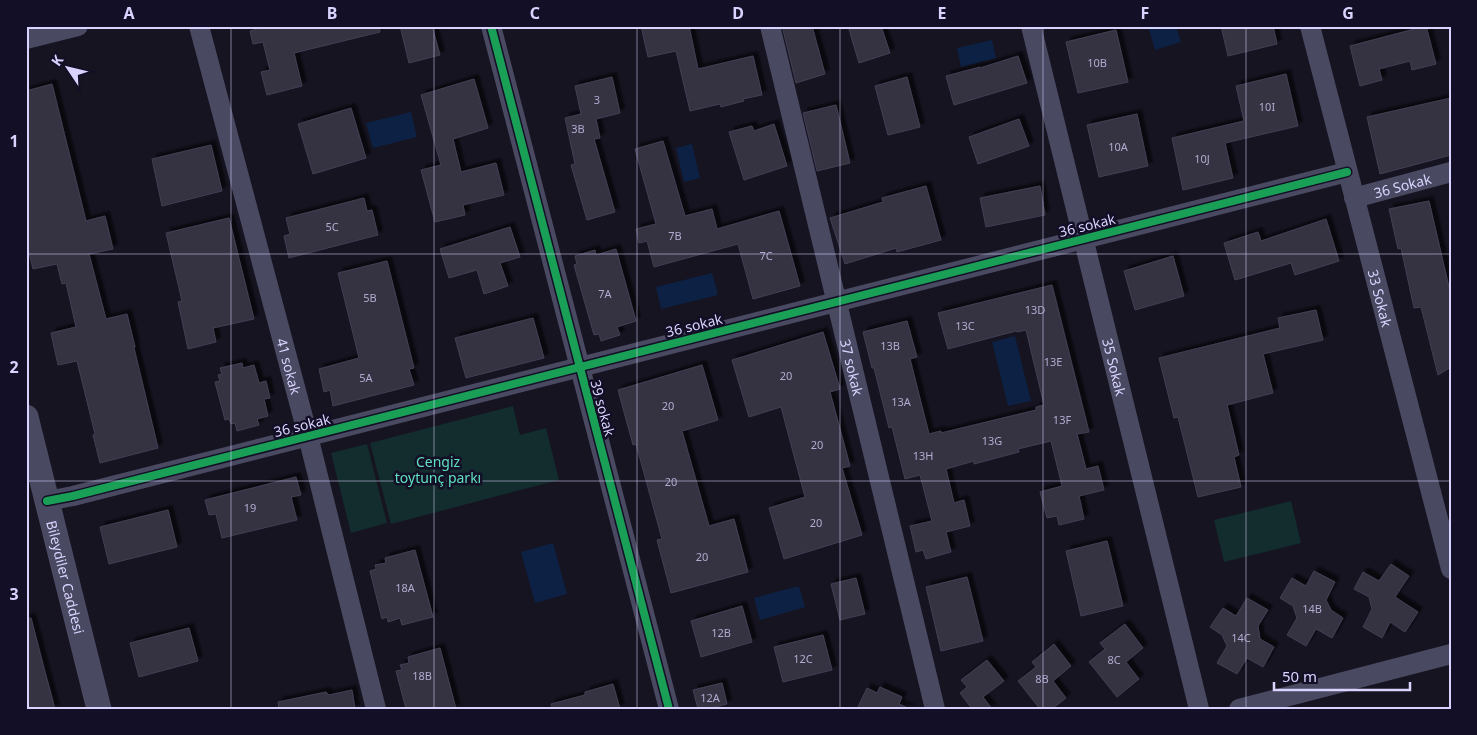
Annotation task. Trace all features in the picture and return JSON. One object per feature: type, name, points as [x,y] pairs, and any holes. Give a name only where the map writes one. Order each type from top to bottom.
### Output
[{"type":"street","points":[[26,39],[78,26]]},
{"type":"street","name":"41 sokak","points":[[199,26],[308,436],[376,709]]},
{"type":"street","name":"39 sokak","points":[[491,26],[669,709]]},
{"type":"street","name":"37 sokak","points":[[770,26],[935,709]]},
{"type":"street","name":"35 Sokak","points":[[1031,26],[1198,709]]},
{"type":"street","name":"33 Sokak","points":[[1310,26],[1451,569]]},
{"type":"street","name":"36 sokak","points":[[48,501],[1347,172]]},
{"type":"street","name":"36 Sokak","points":[[1354,198],[1451,172]]},
{"type":"street","name":"Bileydiler Caddesi","points":[[26,417],[99,709]]},
{"type":"street","points":[[1239,709],[1451,654]]},
{"type":"green space","name":"Cengiz toytunç parkı","points":[[513,406],[520,435],[546,428],[559,480],[391,524],[370,443]]},
{"type":"green space","points":[[367,444],[387,523],[351,533],[331,453]]},
{"type":"green space","points":[[1291,501],[1301,543],[1224,562],[1214,520]]},
{"type":"water","points":[[1148,26],[1176,26],[1181,42],[1155,50]]},
{"type":"water","points":[[992,40],[996,58],[961,67],[957,48]]},
{"type":"water","points":[[411,112],[417,137],[373,148],[366,123]]},
{"type":"water","points":[[692,144],[700,178],[684,182],[676,148]]},
{"type":"water","points":[[712,273],[718,295],[661,309],[656,287]]},
{"type":"water","points":[[1015,336],[1031,401],[1008,406],[992,342]]},
{"type":"water","points":[[553,543],[567,594],[535,603],[521,552]]},
{"type":"water","points":[[799,586],[805,607],[760,620],[754,598]]},
{"type":"building","points":[[268,26],[379,26],[380,32],[294,53],[302,86],[267,95],[261,72],[270,70],[263,42],[253,44],[250,31]]},
{"type":"building","points":[[400,26],[432,26],[440,55],[409,63]]},
{"type":"building","points":[[641,26],[689,26],[698,69],[753,56],[762,95],[721,107],[720,104],[690,111],[676,51],[648,57]]},
{"type":"building","points":[[782,26],[812,26],[825,74],[796,83]]},
{"type":"building","points":[[848,26],[881,26],[890,53],[859,63]]},
{"type":"building","points":[[1221,26],[1273,26],[1277,44],[1228,56]]},
{"type":"building","points":[[1426,26],[1436,64],[1412,70],[1410,61],[1379,69],[1382,80],[1360,86],[1350,46]]},
{"type":"building","points":[[1116,30],[1128,82],[1078,93],[1066,42]]},
{"type":"building","points":[[1018,56],[1027,83],[954,105],[946,76]]},
{"type":"building","points":[[1286,74],[1298,126],[1225,143],[1233,178],[1183,190],[1172,138],[1244,121],[1236,86]]},
{"type":"building","points":[[612,77],[620,113],[596,119],[600,138],[594,139],[615,212],[587,220],[571,165],[575,164],[565,118],[581,114],[575,86]]},
{"type":"building","points":[[907,77],[920,127],[888,135],[875,86]]},
{"type":"building","points":[[474,79],[488,128],[453,139],[461,172],[496,163],[504,195],[463,205],[465,215],[435,222],[421,170],[441,165],[421,95]]},
{"type":"building","points":[[52,84],[86,221],[105,216],[113,249],[89,254],[106,319],[127,314],[158,448],[100,463],[93,435],[95,434],[77,361],[58,365],[51,333],[76,327],[66,283],[62,284],[57,264],[33,269],[26,241],[26,91]]},
{"type":"building","points":[[1451,98],[1451,155],[1380,174],[1367,117]]},
{"type":"building","points":[[836,105],[850,163],[817,171],[803,113]]},
{"type":"building","points":[[351,108],[366,158],[313,174],[298,124]]},
{"type":"building","points":[[1137,114],[1148,166],[1099,177],[1087,125]]},
{"type":"building","points":[[1019,119],[1029,146],[978,164],[969,137]]},
{"type":"building","points":[[774,124],[787,166],[744,180],[729,132],[752,126],[754,131]]},
{"type":"building","points":[[663,141],[685,216],[712,209],[717,229],[779,211],[800,286],[753,299],[738,244],[654,267],[647,241],[639,243],[636,229],[656,224],[635,149]]},
{"type":"building","points":[[211,145],[222,191],[162,206],[152,159]]},
{"type":"building","points":[[926,186],[941,240],[897,252],[896,248],[845,264],[830,218],[883,202],[882,198]]},
{"type":"building","points":[[1040,186],[1045,215],[986,227],[980,198]]},
{"type":"building","points":[[364,198],[367,211],[372,210],[378,235],[289,258],[284,236],[290,234],[286,218]]},
{"type":"building","points":[[1429,201],[1451,296],[1451,367],[1438,375],[1421,307],[1414,308],[1401,248],[1398,249],[1389,209]]},
{"type":"building","points":[[229,218],[254,319],[213,328],[216,342],[188,349],[178,302],[182,301],[166,233]]},
{"type":"building","points":[[1326,219],[1339,261],[1295,275],[1291,263],[1235,280],[1224,243],[1258,232],[1261,241]]},
{"type":"building","points":[[510,227],[520,257],[500,263],[508,286],[484,294],[477,270],[449,278],[440,249]]},
{"type":"building","points":[[616,249],[636,321],[617,327],[620,335],[601,341],[599,334],[594,335],[574,265],[577,264],[575,256],[595,250],[596,255]]},
{"type":"building","points":[[1173,256],[1184,296],[1135,310],[1124,271]]},
{"type":"building","points":[[387,261],[414,368],[409,369],[414,385],[333,406],[330,390],[324,392],[319,369],[359,358],[338,273]]},
{"type":"building","points":[[1052,285],[1089,432],[1077,434],[1086,469],[1098,466],[1104,490],[1079,496],[1084,519],[1059,525],[1057,516],[1047,518],[1040,492],[1062,486],[1051,441],[1018,449],[1019,452],[974,464],[974,461],[946,469],[954,503],[964,500],[970,526],[946,532],[951,552],[926,559],[923,550],[916,552],[910,526],[932,521],[920,475],[905,479],[892,427],[889,428],[863,332],[907,321],[917,357],[910,359],[929,434],[941,431],[941,433],[1036,410],[1036,407],[1044,405],[1026,330],[948,349],[938,313]]},
{"type":"building","points":[[1316,310],[1323,340],[1263,354],[1273,393],[1227,405],[1239,455],[1234,457],[1241,487],[1198,497],[1178,417],[1174,418],[1159,358],[1280,328],[1278,318]]},
{"type":"building","points":[[533,318],[544,358],[466,378],[455,338]]},
{"type":"building","points":[[823,332],[840,389],[830,392],[850,466],[842,468],[862,535],[784,559],[769,508],[805,497],[781,407],[749,417],[732,360]]},
{"type":"building","points":[[242,363],[243,368],[254,365],[259,383],[266,381],[270,398],[264,399],[268,416],[257,419],[259,425],[237,431],[235,423],[231,424],[229,419],[225,420],[215,382],[220,381],[218,375],[222,374],[220,368]]},
{"type":"building","points":[[702,365],[718,420],[682,431],[709,526],[734,519],[748,572],[671,593],[657,540],[662,539],[636,444],[633,445],[618,390]]},
{"type":"building","points":[[296,477],[301,495],[291,497],[297,520],[222,538],[216,514],[209,515],[205,500]]},
{"type":"building","points":[[168,510],[177,547],[109,564],[100,527]]},
{"type":"building","points":[[1107,541],[1123,606],[1081,616],[1066,551]]},
{"type":"building","points":[[415,550],[433,617],[402,625],[400,618],[388,622],[387,617],[382,619],[370,571],[376,569],[375,565],[386,563],[385,558]]},
{"type":"building","points":[[1391,564],[1409,576],[1395,597],[1418,612],[1405,632],[1390,622],[1382,638],[1363,627],[1372,609],[1369,597],[1354,589],[1363,572],[1379,581]]},
{"type":"building","points":[[1314,571],[1335,582],[1326,600],[1331,610],[1343,618],[1332,638],[1316,629],[1306,646],[1287,635],[1297,618],[1293,606],[1280,598],[1292,578],[1306,586]]},
{"type":"building","points":[[967,577],[983,641],[941,651],[926,587]]},
{"type":"building","points":[[856,578],[865,614],[840,620],[831,584]]},
{"type":"building","points":[[1247,598],[1268,610],[1258,626],[1260,639],[1274,647],[1263,667],[1247,658],[1237,674],[1217,663],[1227,646],[1222,635],[1210,627],[1223,608],[1236,616]]},
{"type":"building","points":[[742,606],[752,642],[701,657],[691,621]]},
{"type":"building","points":[[31,618],[55,709],[26,709],[26,619]]},
{"type":"building","points":[[1125,624],[1143,648],[1126,662],[1139,679],[1117,697],[1089,662],[1105,649],[1100,643]]},
{"type":"building","points":[[189,628],[198,661],[139,677],[130,643]]},
{"type":"building","points":[[823,635],[832,670],[783,682],[774,647]]},
{"type":"building","points":[[1054,644],[1071,666],[1053,681],[1066,698],[1052,709],[1040,709],[1018,681],[1036,667],[1032,662]]},
{"type":"building","points":[[440,648],[456,709],[406,709],[396,671],[402,670],[400,665],[409,663],[408,657]]},
{"type":"building","points":[[987,660],[1004,681],[983,697],[992,709],[972,709],[960,693],[967,687],[961,680]]},
{"type":"building","points":[[722,683],[727,704],[708,709],[698,709],[693,690]]},
{"type":"building","points":[[613,684],[620,709],[552,709],[551,704],[585,695],[585,692]]},
{"type":"building","points":[[880,687],[902,697],[899,704],[910,709],[857,709],[867,688],[877,693]]},
{"type":"building","points":[[352,690],[355,709],[279,709],[278,702],[326,692],[329,695]]},
{"type":"cycle path","points":[[491,26],[669,709]]},
{"type":"cycle path","points":[[47,501],[73,496],[1347,172]]}]
